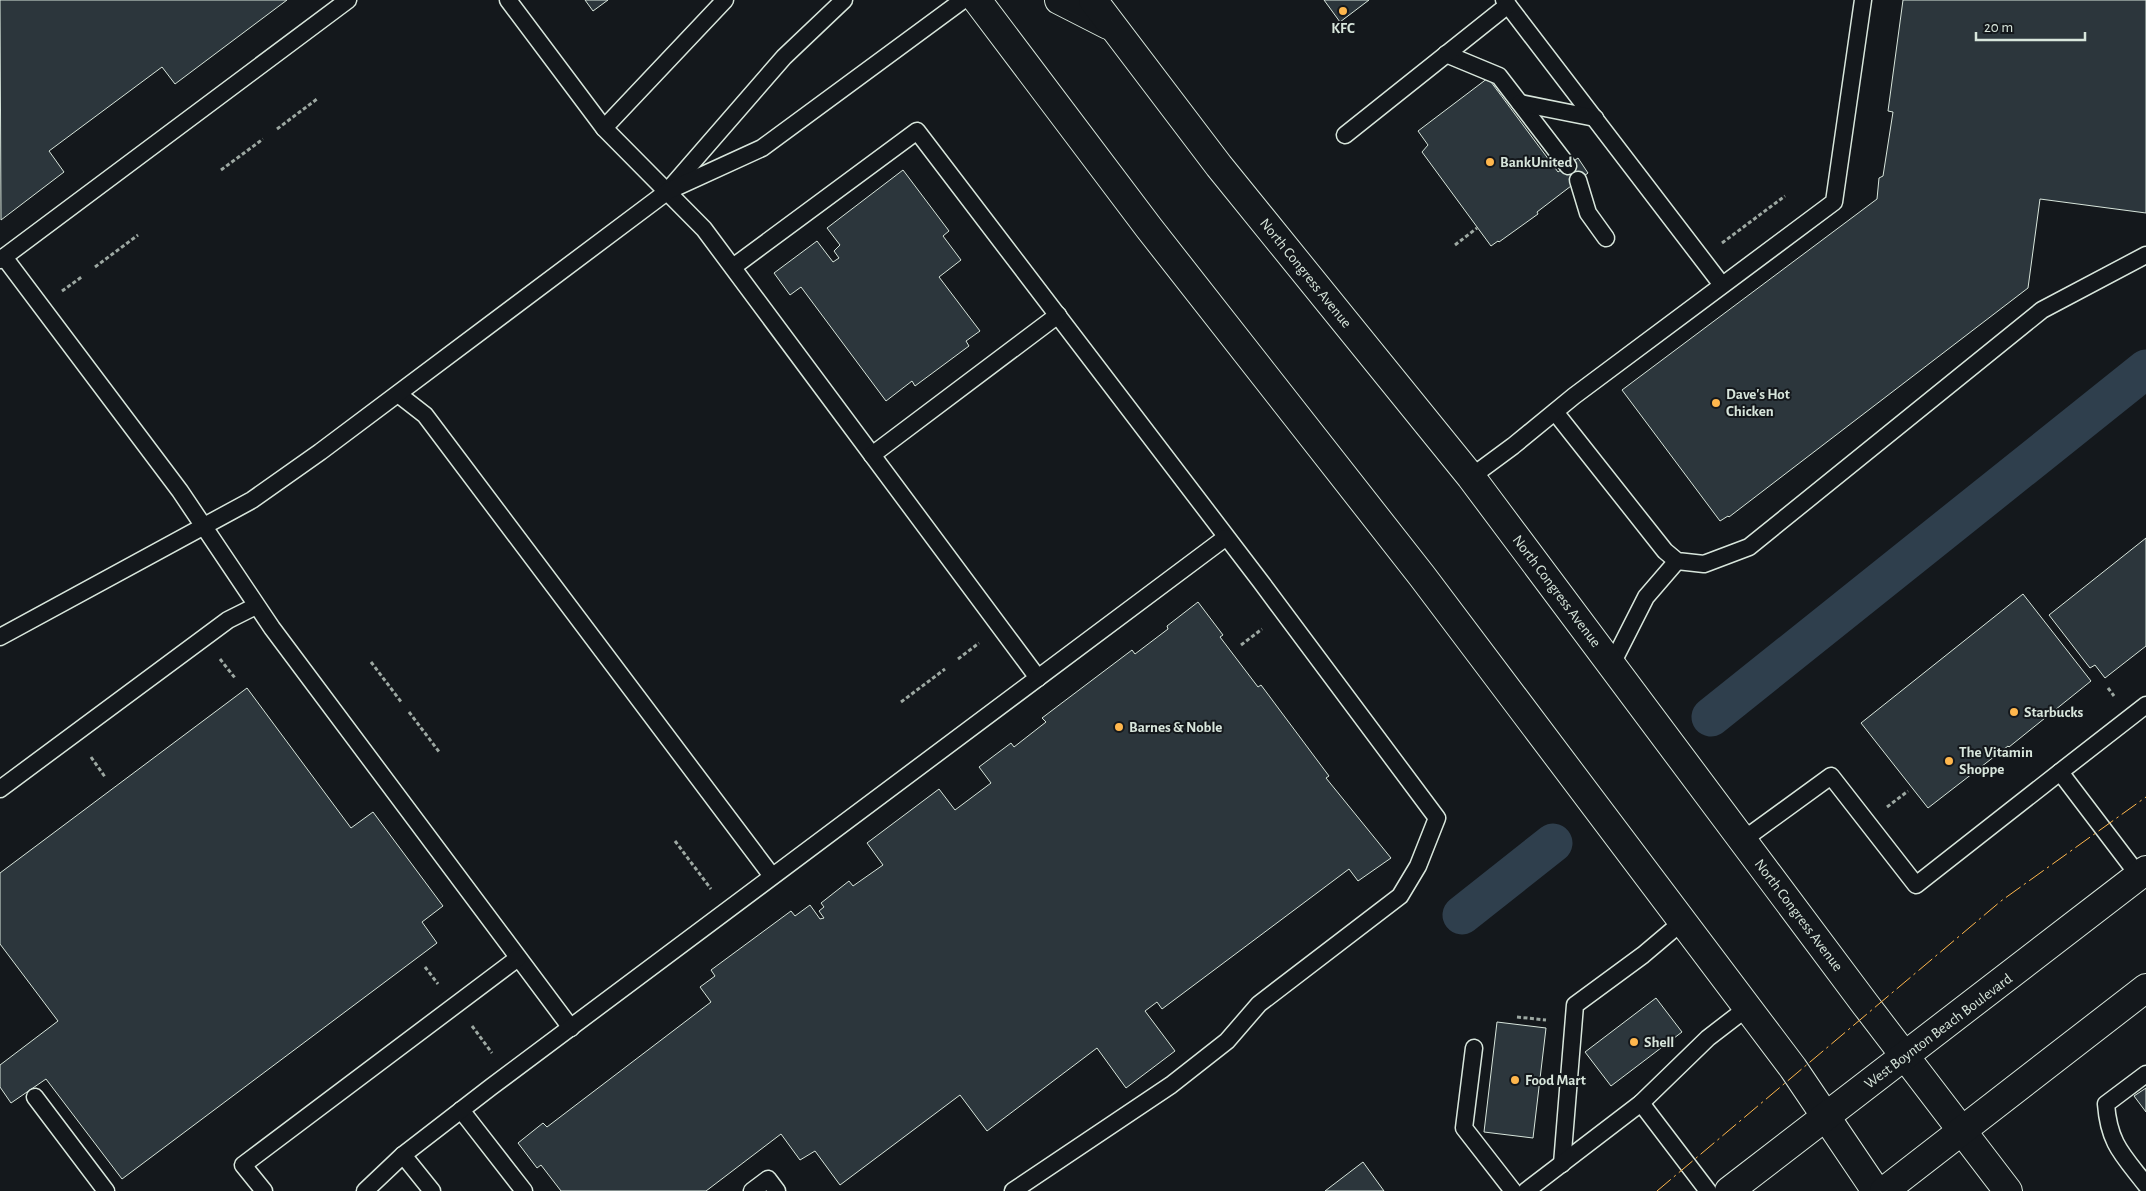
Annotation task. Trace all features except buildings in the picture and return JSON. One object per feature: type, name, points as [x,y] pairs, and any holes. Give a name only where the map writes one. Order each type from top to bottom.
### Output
[{"type":"main road","points":[[977,0],[1149,228],[1422,576],[1792,1068],[1876,1191]]},
{"type":"main road","points":[[1059,0],[1114,28]]},
{"type":"main road","name":"North Congress Avenue","points":[[1093,0],[1219,166],[1471,477],[1904,1057],[2008,1191]]},
{"type":"main road","name":"West Boynton Beach Boulevard","points":[[1729,1191],[2142,873]]},
{"type":"main road","points":[[1884,1191],[2146,988]]},
{"type":"lane","points":[[348,0],[2,258],[180,491],[256,606],[571,1028]]},
{"type":"lane","points":[[508,0],[604,128],[704,229],[1038,678]]},
{"type":"lane","points":[[604,128],[725,0]]},
{"type":"lane","points":[[0,637],[252,500],[398,394],[668,191],[784,57],[844,0]]},
{"type":"lane","points":[[668,191],[762,148],[963,0]]},
{"type":"lane","points":[[1471,477],[1834,202],[1863,0]]},
{"type":"lane","points":[[1345,134],[1446,54],[1506,2],[1722,285]]},
{"type":"lane","points":[[1446,54],[1499,76],[1568,166]]},
{"type":"lane","points":[[1520,103],[1595,118]]},
{"type":"lane","points":[[733,267],[916,131],[1261,582],[1437,818],[1418,866],[1400,896],[1259,1004],[1227,1041],[1171,1085],[1013,1191]]},
{"type":"lane","points":[[1578,180],[1588,213],[1606,238]]},
{"type":"lane","points":[[1555,412],[1665,551],[1677,561],[1704,564],[1749,547],[2042,310],[2146,255]]},
{"type":"lane","points":[[872,455],[1058,315]]},
{"type":"lane","points":[[398,394],[425,415],[772,876]]},
{"type":"lane","points":[[365,1191],[403,1155],[461,1110],[1226,538]]},
{"type":"lane","points":[[1612,664],[1646,597],[1677,561]]},
{"type":"lane","points":[[0,789],[228,620],[256,606]]},
{"type":"lane","points":[[1743,840],[1831,776],[1916,886],[2146,705]]},
{"type":"lane","points":[[2060,772],[2142,873]]},
{"type":"lane","points":[[1562,1164],[1575,1005],[1644,955],[1682,922]]},
{"type":"lane","points":[[264,1191],[243,1165],[518,958]]},
{"type":"lane","points":[[1526,1191],[1641,1104],[1708,1038],[1747,1008]]},
{"type":"lane","points":[[1474,1048],[1464,1128],[1513,1191]]},
{"type":"lane","points":[[2146,1074],[2106,1104],[2107,1124],[2114,1142],[2146,1185]]},
{"type":"lane","points":[[35,1097],[106,1191]]},
{"type":"lane","points":[[1641,1104],[1708,1191]]},
{"type":"lane","points":[[461,1110],[524,1191]]},
{"type":"lane","points":[[403,1155],[432,1191]]},
{"type":"lane","points":[[752,1191],[768,1179],[777,1191]]},
{"type":"path","points":[[277,129],[317,99]]},
{"type":"path","points":[[221,170],[263,139]]},
{"type":"path","points":[[1720,245],[1786,196]]},
{"type":"path","points":[[1455,245],[1477,228]]},
{"type":"path","points":[[95,267],[138,235]]},
{"type":"path","points":[[58,294],[83,276]]},
{"type":"path","points":[[1241,645],[1264,627]]},
{"type":"path","points":[[958,660],[982,641]]},
{"type":"path","points":[[217,655],[235,678]]},
{"type":"path","points":[[371,662],[402,703]]},
{"type":"path","points":[[901,702],[945,669]]},
{"type":"path","points":[[409,712],[440,752]]},
{"type":"path","points":[[88,753],[105,776]]},
{"type":"path","points":[[1882,810],[1908,791]]},
{"type":"path","points":[[675,841],[706,883]]},
{"type":"path","points":[[425,967],[442,989]]},
{"type":"path","points":[[1517,1018],[1550,1021],[1550,1025]]},
{"type":"path","points":[[470,1024],[489,1048]]},
{"type":"waterway","points":[[1711,717],[2146,369]]},
{"type":"waterway","points":[[1462,915],[1553,843]]},
{"type":"power","points":[[1657,1191],[2001,901],[2146,797]]},
{"type":"place","name":"KFC","points":[[1343,11]]},
{"type":"place","name":"BankUnited","points":[[1490,162]]},
{"type":"place","name":"Dave's Hot Chicken","points":[[1716,403]]},
{"type":"place","name":"Starbucks","points":[[2014,712]]},
{"type":"place","name":"Barnes & Noble","points":[[1119,727]]},
{"type":"place","name":"The Vitamin Shoppe","points":[[1949,761]]},
{"type":"place","name":"Shell","points":[[1634,1042]]},
{"type":"place","name":"Food Mart","points":[[1515,1080]]}]
